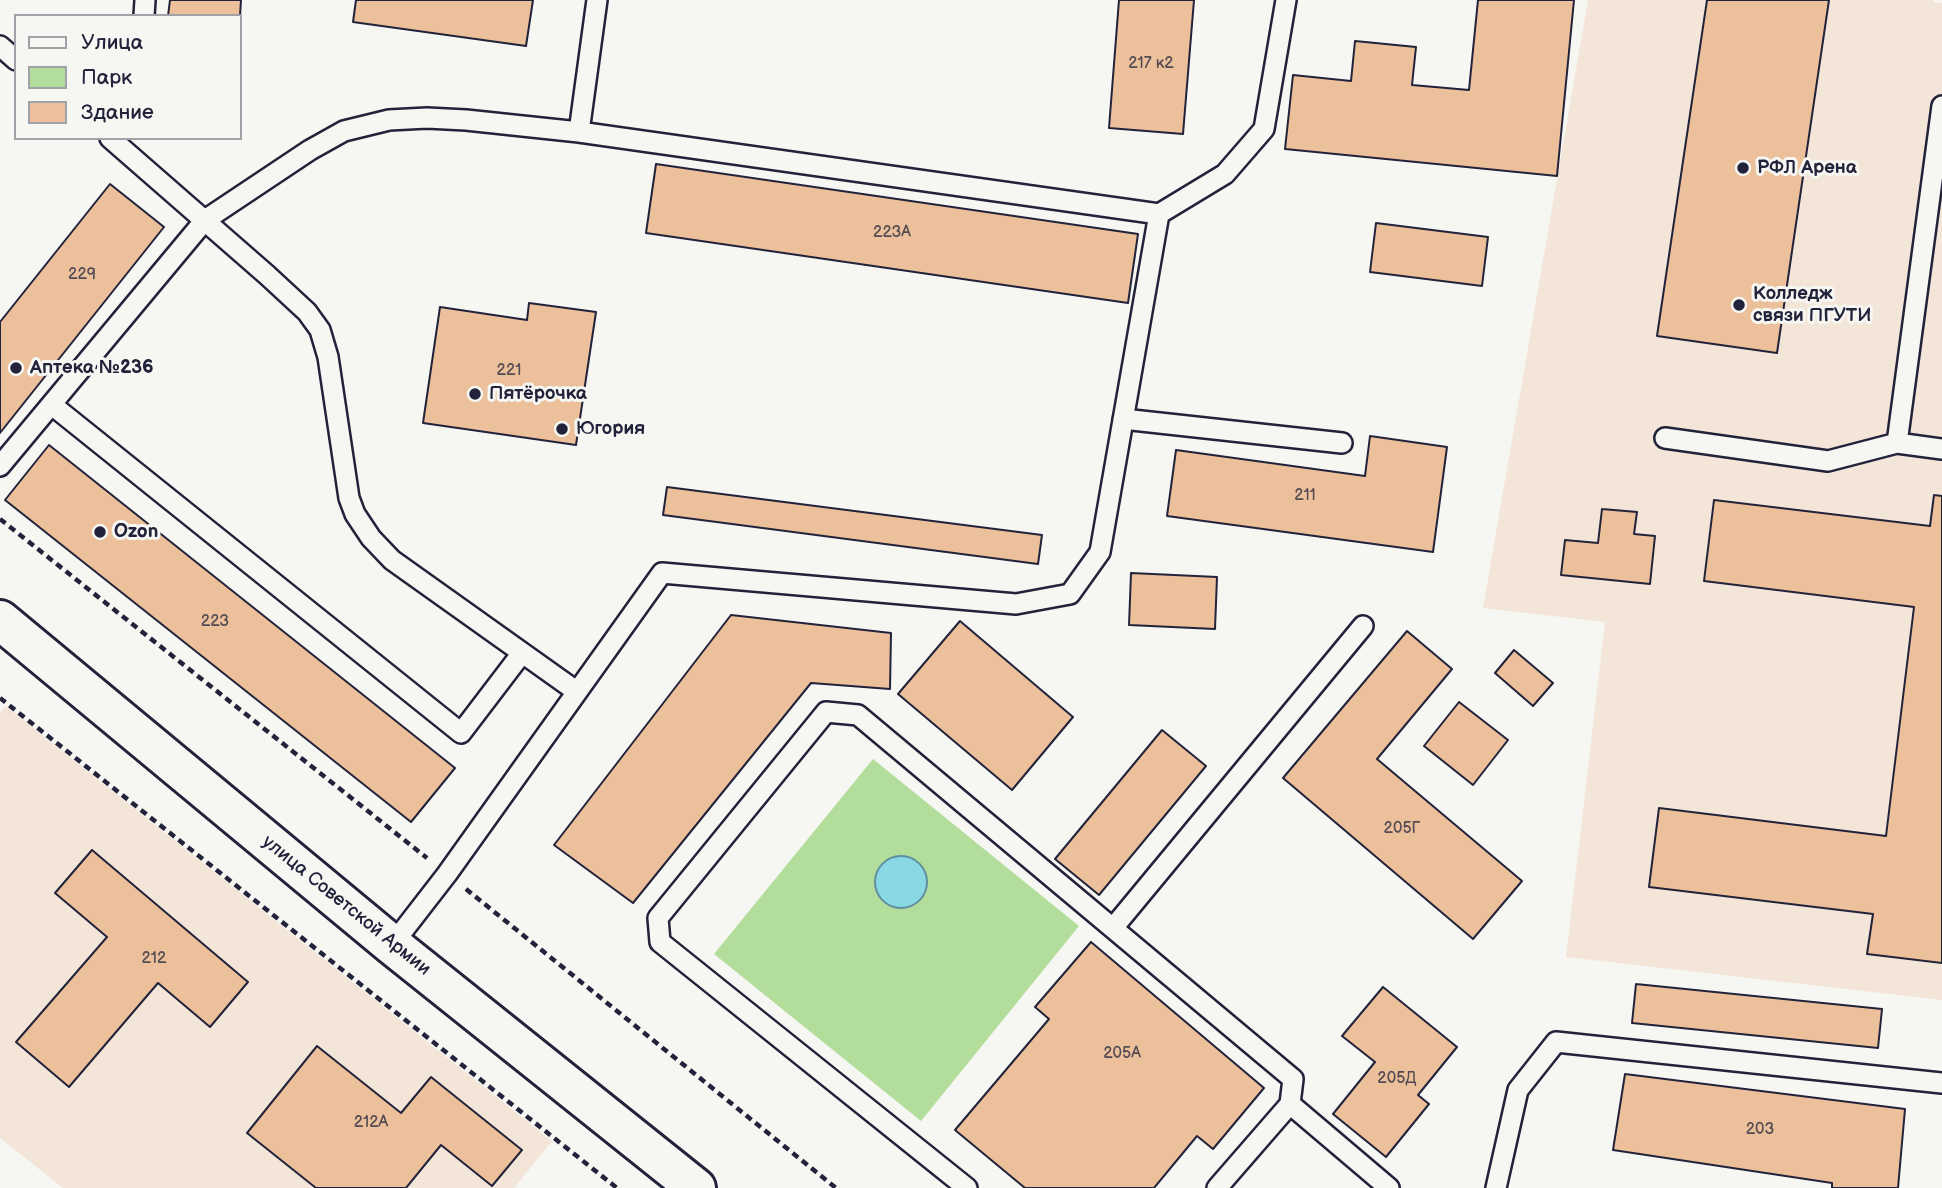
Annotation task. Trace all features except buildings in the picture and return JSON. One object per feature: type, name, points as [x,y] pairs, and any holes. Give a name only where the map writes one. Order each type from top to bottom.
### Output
[{"type":"main road","name":"улица Советской Армии","points":[[0,620],[392,945],[695,1188]]},
{"type":"lane","points":[[579,132],[597,0]]},
{"type":"lane","points":[[0,466],[205,220],[310,150],[344,131],[389,120],[466,120],[579,132],[1159,214],[1225,174],[1264,129],[1286,0]]},
{"type":"lane","points":[[0,46],[14,58]]},
{"type":"lane","points":[[1897,443],[1942,106]]},
{"type":"lane","points":[[130,146],[205,220],[307,312],[320,330],[328,357],[349,498],[355,514],[371,538],[392,560],[576,691]]},
{"type":"lane","points":[[392,945],[447,874],[662,573],[1016,604],[1070,594],[1100,552],[1159,214]]},
{"type":"lane","points":[[52,405],[461,733],[523,653]]},
{"type":"lane","points":[[1123,419],[1342,443]]},
{"type":"lane","points":[[1665,438],[1828,460],[1897,443],[1942,449]]},
{"type":"lane","points":[[1113,928],[1363,626]]},
{"type":"lane","points":[[967,1188],[660,942],[657,918],[826,712],[858,715],[1293,1079],[1290,1104],[1217,1188]]},
{"type":"lane","points":[[1496,1188],[1518,1090],[1556,1042],[1942,1083]]},
{"type":"lane","points":[[1290,1104],[1389,1188]]},
{"type":"path","points":[[0,519],[447,874],[836,1188]]},
{"type":"path","points":[[0,698],[617,1188]]},
{"type":"shaded area","name":"Колледж связи ПГУТИ","points":[[1588,0],[1933,0],[1942,3],[1942,1000],[1566,957],[1605,622],[1483,608]]},
{"type":"shaded area","points":[[6,706],[552,1141],[514,1188],[63,1188],[0,1138],[0,713]]},
{"type":"green space","points":[[873,759],[1079,926],[921,1121],[714,954]]},
{"type":"water","points":[[901,856],[920,863],[927,882],[920,901],[901,908],[882,901],[875,882],[882,863]]},
{"type":"place","name":"РФЛ Арена","points":[[1743,168]]},
{"type":"place","name":"Колледж связи ПГУТИ","points":[[1739,305]]},
{"type":"place","name":"Аптека №236","points":[[16,368]]},
{"type":"place","name":"Пятёрочка","points":[[475,394]]},
{"type":"place","name":"Югория","points":[[562,429]]},
{"type":"place","name":"Ozon","points":[[100,532]]}]
